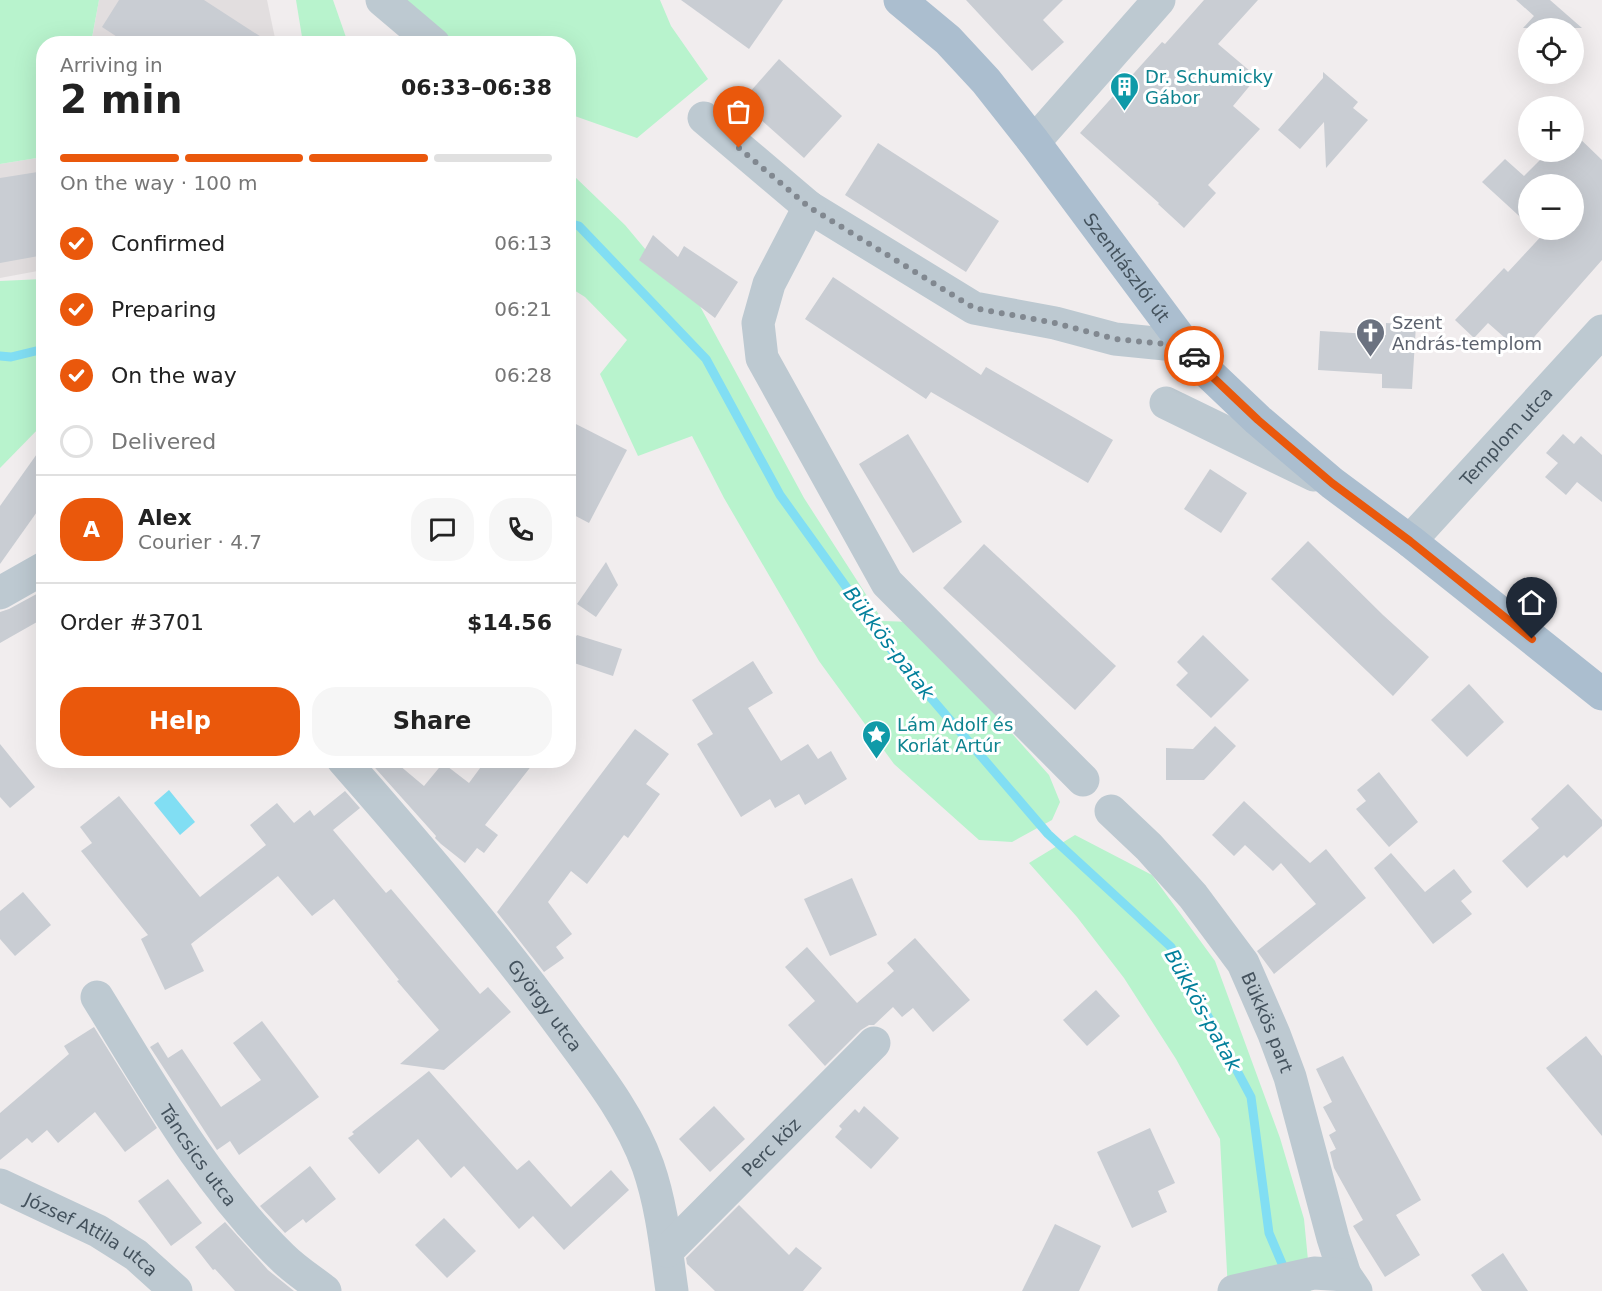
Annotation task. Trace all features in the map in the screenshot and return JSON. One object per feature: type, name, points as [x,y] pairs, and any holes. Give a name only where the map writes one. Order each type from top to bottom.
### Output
[{"type":"main road","name":"Szentlászlói út","points":[[908,3],[956,48],[986,81],[1200,365],[1258,420],[1332,483],[1410,541],[1602,694]]},
{"type":"street","points":[[382,0],[425,36]]},
{"type":"street","points":[[1034,142],[1159,0]]},
{"type":"street","points":[[704,118],[809,207],[974,308],[1055,323],[1115,339],[1185,346]]},
{"type":"street","points":[[809,207],[769,285],[758,323],[762,358],[886,583],[1083,780]]},
{"type":"street","name":"Templom utca","points":[[1410,541],[1602,331]]},
{"type":"street","points":[[1166,403],[1332,483]]},
{"type":"street","points":[[0,593],[36,573]]},
{"type":"street","name":"György utca","points":[[349,768],[481,921],[595,1073],[630,1126],[648,1164],[658,1198],[672,1291]]},
{"type":"street","name":"Bükkös part","points":[[1111,811],[1149,847],[1193,896],[1243,963],[1290,1077],[1333,1238],[1339,1280]]},
{"type":"street","name":"Táncsics utca","points":[[97,997],[173,1117],[229,1197],[283,1258],[325,1291]]},
{"type":"street","name":"Perc köz","points":[[667,1251],[874,1043]]},
{"type":"street","name":"József Attila utca","points":[[0,1185],[98,1231],[136,1255],[176,1291]]},
{"type":"street","points":[[1243,1288],[1339,1280]]},
{"type":"shaded area","points":[[99,0],[267,0],[275,36],[92,36]]},
{"type":"shaded area","points":[[36,158],[36,271],[0,278],[0,164]]},
{"type":"green space","points":[[0,0],[99,0],[92,36],[36,36],[36,158],[0,164]]},
{"type":"green space","points":[[296,0],[333,0],[346,36],[302,36]]},
{"type":"green space","points":[[394,0],[660,0],[671,26],[708,79],[637,138],[576,116],[576,36],[444,36]]},
{"type":"green space","points":[[576,178],[625,225],[656,262],[695,297],[804,498],[883,621],[913,622],[1049,775],[1060,802],[1052,820],[1012,842],[979,840],[894,764],[819,661],[724,498],[692,436],[638,456],[600,374],[627,340],[585,297],[576,291]]},
{"type":"green space","points":[[36,279],[36,431],[0,468],[0,281]]},
{"type":"green space","points":[[1075,835],[1152,875],[1215,961],[1280,1138],[1304,1219],[1311,1291],[1228,1291],[1220,1139],[1176,1059],[1124,978],[1077,917],[1029,863]]},
{"type":"water","points":[[169,790],[195,822],[180,835],[154,803]]},
{"type":"building","points":[[119,0],[204,0],[260,36],[116,36],[102,27]]},
{"type":"building","points":[[681,0],[783,0],[749,49]]},
{"type":"building","points":[[966,0],[1063,0],[1043,20],[1064,42],[1032,71]]},
{"type":"building","points":[[1204,0],[1258,0],[1218,44],[1257,77],[1233,106],[1260,129],[1208,185],[1216,193],[1184,228],[1080,133],[1162,42],[1165,44]]},
{"type":"building","points":[[1516,0],[1550,0],[1571,18],[1532,18],[1534,16]]},
{"type":"building","points":[[779,59],[842,116],[804,158],[741,102]]},
{"type":"building","points":[[1323,72],[1358,102],[1353,108],[1368,120],[1326,168],[1324,122],[1300,149],[1278,130],[1323,78]]},
{"type":"building","points":[[878,143],[999,221],[966,272],[845,195]]},
{"type":"building","points":[[1584,143],[1602,160],[1602,260],[1521,352],[1488,323],[1474,338],[1455,320],[1504,268],[1508,272],[1538,240],[1584,240],[1584,174],[1526,174],[1538,162],[1584,162]]},
{"type":"building","points":[[1505,159],[1522,174],[1518,174],[1518,215],[1482,182]]},
{"type":"building","points":[[36,172],[36,256],[0,263],[0,178]]},
{"type":"building","points":[[653,235],[678,257],[684,246],[738,282],[715,318],[639,260]]},
{"type":"building","points":[[833,277],[981,375],[986,367],[1113,440],[1088,483],[931,392],[926,399],[805,319]]},
{"type":"building","name":"Szent András-templom","points":[[1386,323],[1416,325],[1412,389],[1382,388],[1382,374],[1318,370],[1320,331],[1386,335]]},
{"type":"building","points":[[576,424],[627,450],[589,523],[576,516]]},
{"type":"building","points":[[908,434],[962,522],[913,553],[859,464]]},
{"type":"building","points":[[1563,434],[1574,444],[1581,436],[1602,455],[1602,502],[1577,482],[1566,495],[1545,477],[1558,463],[1546,453]]},
{"type":"building","points":[[36,455],[36,513],[0,564],[0,506]]},
{"type":"building","points":[[1210,469],[1247,493],[1221,533],[1184,509]]},
{"type":"building","points":[[1308,541],[1429,657],[1393,696],[1271,579]]},
{"type":"building","points":[[984,544],[1116,666],[1075,710],[943,588]]},
{"type":"building","points":[[606,562],[618,585],[596,617],[577,604]]},
{"type":"building","points":[[36,594],[36,623],[0,643],[0,612]]},
{"type":"building","points":[[1203,635],[1249,680],[1211,718],[1176,685],[1188,673],[1177,662]]},
{"type":"building","points":[[576,636],[622,649],[613,676],[576,664]]},
{"type":"building","points":[[753,661],[773,693],[748,708],[781,761],[808,744],[818,759],[831,751],[847,779],[805,805],[799,794],[775,808],[770,799],[741,817],[697,744],[713,734],[692,700]]},
{"type":"building","points":[[1469,684],[1504,722],[1467,757],[1431,720]]},
{"type":"building","points":[[1215,726],[1236,746],[1204,780],[1166,780],[1166,748],[1193,749]]},
{"type":"building","points":[[635,729],[669,754],[646,784],[660,794],[628,838],[624,835],[587,884],[571,871],[548,902],[572,934],[556,947],[564,958],[544,972],[497,912]]},
{"type":"building","points":[[0,744],[35,787],[10,808],[0,797]]},
{"type":"building","points":[[375,768],[403,768],[424,786],[439,768],[450,768],[469,783],[480,768],[530,768],[485,825],[498,835],[484,853],[477,848],[465,863],[441,844],[435,838],[436,836]]},
{"type":"building","points":[[1379,772],[1418,822],[1389,847],[1356,809],[1366,801],[1357,790]]},
{"type":"building","points":[[1568,784],[1602,820],[1602,826],[1567,858],[1564,855],[1527,888],[1502,861],[1539,828],[1531,819]]},
{"type":"building","points":[[345,791],[360,808],[333,830],[386,893],[391,889],[480,994],[488,987],[511,1012],[444,1070],[400,1064],[439,1030],[397,981],[399,980],[334,899],[312,916],[278,876],[191,944],[204,971],[165,990],[141,939],[148,935],[81,851],[92,843],[80,827],[119,796],[200,897],[266,845],[250,825],[277,803],[294,823],[310,810],[314,816]]},
{"type":"building","points":[[1244,801],[1310,863],[1326,849],[1366,898],[1274,974],[1257,951],[1316,904],[1281,863],[1273,871],[1245,845],[1234,856],[1212,835]]},
{"type":"building","points":[[1391,853],[1425,892],[1454,869],[1472,892],[1461,901],[1472,914],[1433,944],[1374,868]]},
{"type":"building","points":[[852,878],[877,935],[830,956],[804,899]]},
{"type":"building","points":[[23,892],[51,925],[15,956],[0,939],[0,911]]},
{"type":"building","points":[[915,938],[970,1000],[933,1032],[913,1008],[902,1017],[893,1007],[874,1025],[861,1030],[825,1066],[788,1025],[815,1001],[785,967],[807,947],[857,1003],[894,971],[887,963]]},
{"type":"building","points":[[1096,990],[1120,1016],[1087,1046],[1063,1020]]},
{"type":"building","points":[[262,1021],[319,1097],[239,1155],[230,1141],[217,1150],[150,1047],[158,1042],[168,1058],[182,1049],[221,1107],[261,1080],[233,1043]]},
{"type":"building","points":[[94,1027],[157,1128],[125,1152],[95,1112],[58,1143],[47,1130],[32,1143],[27,1138],[0,1160],[0,1113],[69,1054],[64,1046]]},
{"type":"building","points":[[1586,1036],[1602,1056],[1602,1136],[1546,1068]]},
{"type":"building","points":[[1343,1056],[1421,1200],[1396,1215],[1420,1255],[1385,1277],[1353,1226],[1363,1220],[1334,1168],[1330,1152],[1336,1149],[1329,1135],[1336,1131],[1323,1107],[1332,1102],[1316,1069]]},
{"type":"building","points":[[429,1071],[517,1170],[529,1160],[571,1207],[611,1170],[629,1190],[564,1250],[533,1216],[519,1229],[464,1166],[451,1178],[418,1139],[379,1174],[348,1138],[354,1134],[352,1132]]},
{"type":"building","points":[[714,1106],[745,1139],[710,1172],[679,1139]]},
{"type":"building","points":[[864,1106],[899,1138],[871,1169],[835,1137],[842,1129],[839,1126],[855,1109],[859,1113]]},
{"type":"building","points":[[1150,1128],[1175,1183],[1158,1191],[1167,1212],[1132,1228],[1097,1152]]},
{"type":"building","points":[[310,1166],[336,1199],[306,1223],[303,1219],[285,1233],[260,1206]]},
{"type":"building","points":[[168,1179],[202,1223],[171,1246],[138,1201]]},
{"type":"building","points":[[739,1205],[789,1255],[796,1247],[822,1268],[803,1291],[715,1291],[687,1264],[686,1258]]},
{"type":"building","points":[[444,1218],[476,1251],[447,1278],[415,1245]]},
{"type":"building","points":[[225,1222],[268,1270],[294,1291],[235,1291],[215,1269],[213,1270],[195,1247]]},
{"type":"building","points":[[1055,1224],[1101,1246],[1079,1291],[1022,1291]]},
{"type":"building","points":[[1503,1253],[1528,1291],[1482,1291],[1471,1275]]},
{"type":"waterway","name":"Bükkös-patak","points":[[576,225],[706,359],[780,495],[901,663],[1048,834],[1171,947],[1251,1097],[1269,1233],[1286,1273]]},
{"type":"waterway","name":"Bükkös-patak","points":[[0,356],[11,357],[36,351]]},
{"type":"way so far","points":[[739,148],[809,207],[974,308],[1055,323],[1115,339],[1185,346],[1194,356]]},
{"type":"place","name":"Dr. Schumicky Gábor","points":[[1124,112]]},
{"type":"place","name":"Szent András-templom","points":[[1371,358]]},
{"type":"place","name":"Lám Adolf és Korlát Artúr","points":[[876,760]]},
{"type":"route","points":[[1194,356],[1200,365],[1258,420],[1332,483],[1410,541],[1532,639]]}]
